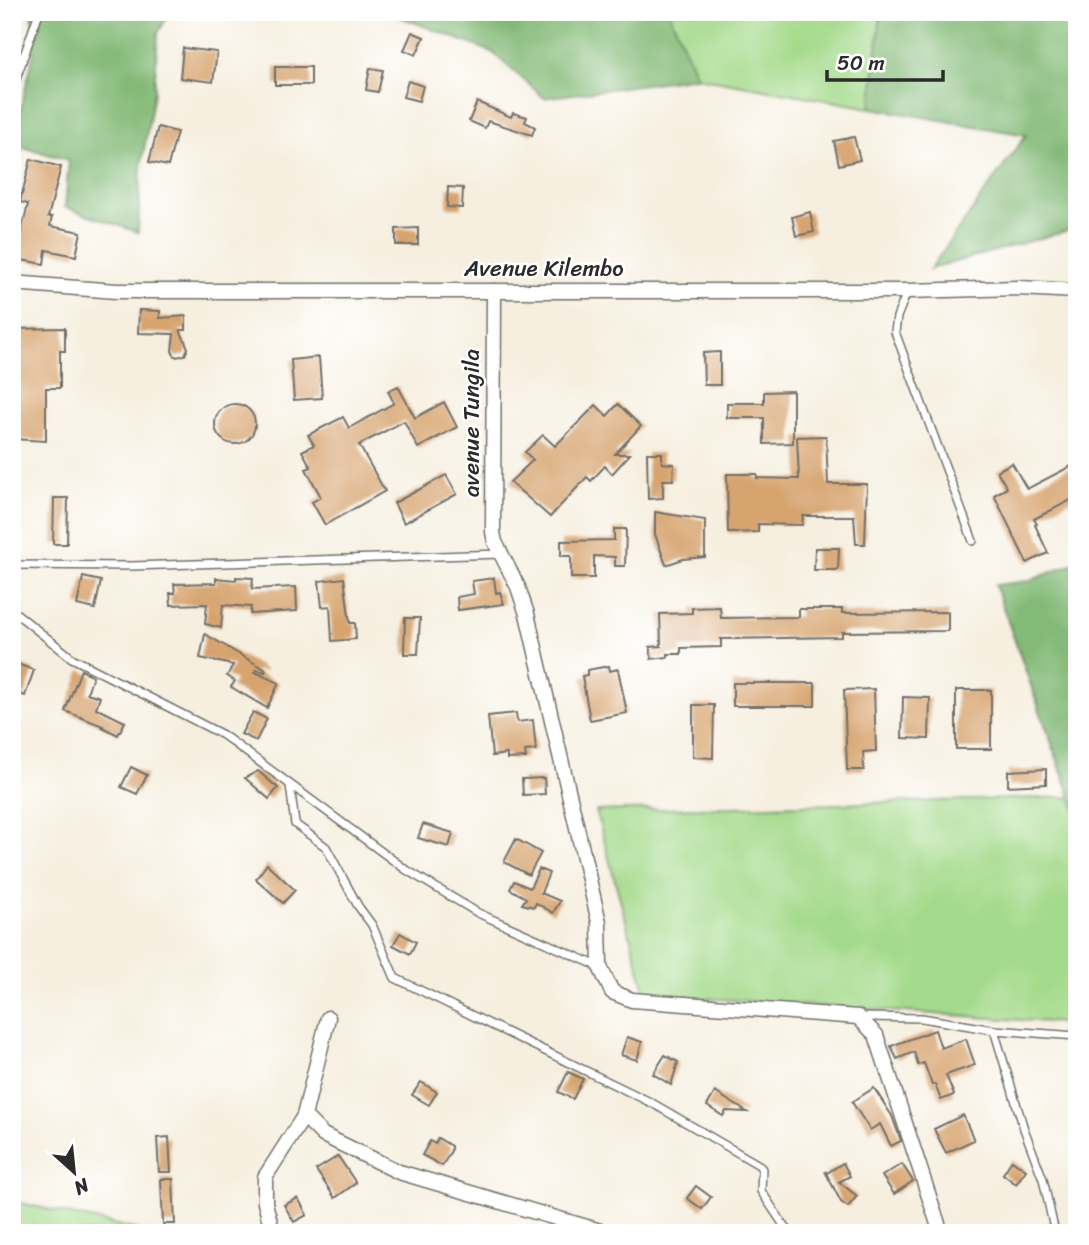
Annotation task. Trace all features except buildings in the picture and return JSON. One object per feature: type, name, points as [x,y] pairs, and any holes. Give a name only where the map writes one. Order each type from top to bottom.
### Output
[{"type":"street","name":"Avenue Kilembo","points":[[12,283],[116,291],[908,291],[1018,288],[1077,292]]},
{"type":"street","name":"avenue Tungila","points":[[494,291],[493,532],[527,614],[599,922],[600,967]]},
{"type":"street","points":[[600,967],[612,992],[632,1000],[858,1017],[876,1035],[941,1233]]},
{"type":"street","points":[[273,1233],[265,1203],[265,1177],[304,1116],[328,1018]]},
{"type":"street","points":[[304,1116],[323,1135],[399,1172],[607,1233]]},
{"type":"lane","points":[[12,98],[38,12]]},
{"type":"lane","points":[[908,291],[897,317],[895,332],[973,541]]},
{"type":"lane","points":[[12,565],[146,566],[500,554]]},
{"type":"lane","points":[[12,610],[72,658],[223,735],[405,869],[478,913],[600,967]]},
{"type":"lane","points":[[290,785],[295,824],[326,847],[358,906],[372,925],[395,978],[652,1103],[759,1165],[762,1169],[761,1191],[789,1233]]},
{"type":"lane","points":[[858,1017],[922,1018],[994,1030],[1077,1036]]},
{"type":"lane","points":[[994,1030],[1024,1129],[1043,1179],[1055,1233]]},
{"type":"green space","points":[[32,12],[170,12],[158,33],[154,92],[141,167],[138,232],[65,207],[69,160],[12,144],[34,53]]},
{"type":"green space","points":[[387,12],[669,12],[697,77],[544,98],[492,52]]},
{"type":"green space","points":[[669,12],[881,12],[871,108],[697,77]]},
{"type":"green space","points":[[881,12],[1077,12],[1077,228],[930,269],[1026,135],[871,108]]},
{"type":"green space","points":[[1077,562],[1077,814],[995,585],[1029,581]]},
{"type":"green space","points":[[1072,797],[1077,814],[1077,1024],[646,994],[596,811]]},
{"type":"green space","points":[[12,1201],[151,1233],[12,1233]]}]
